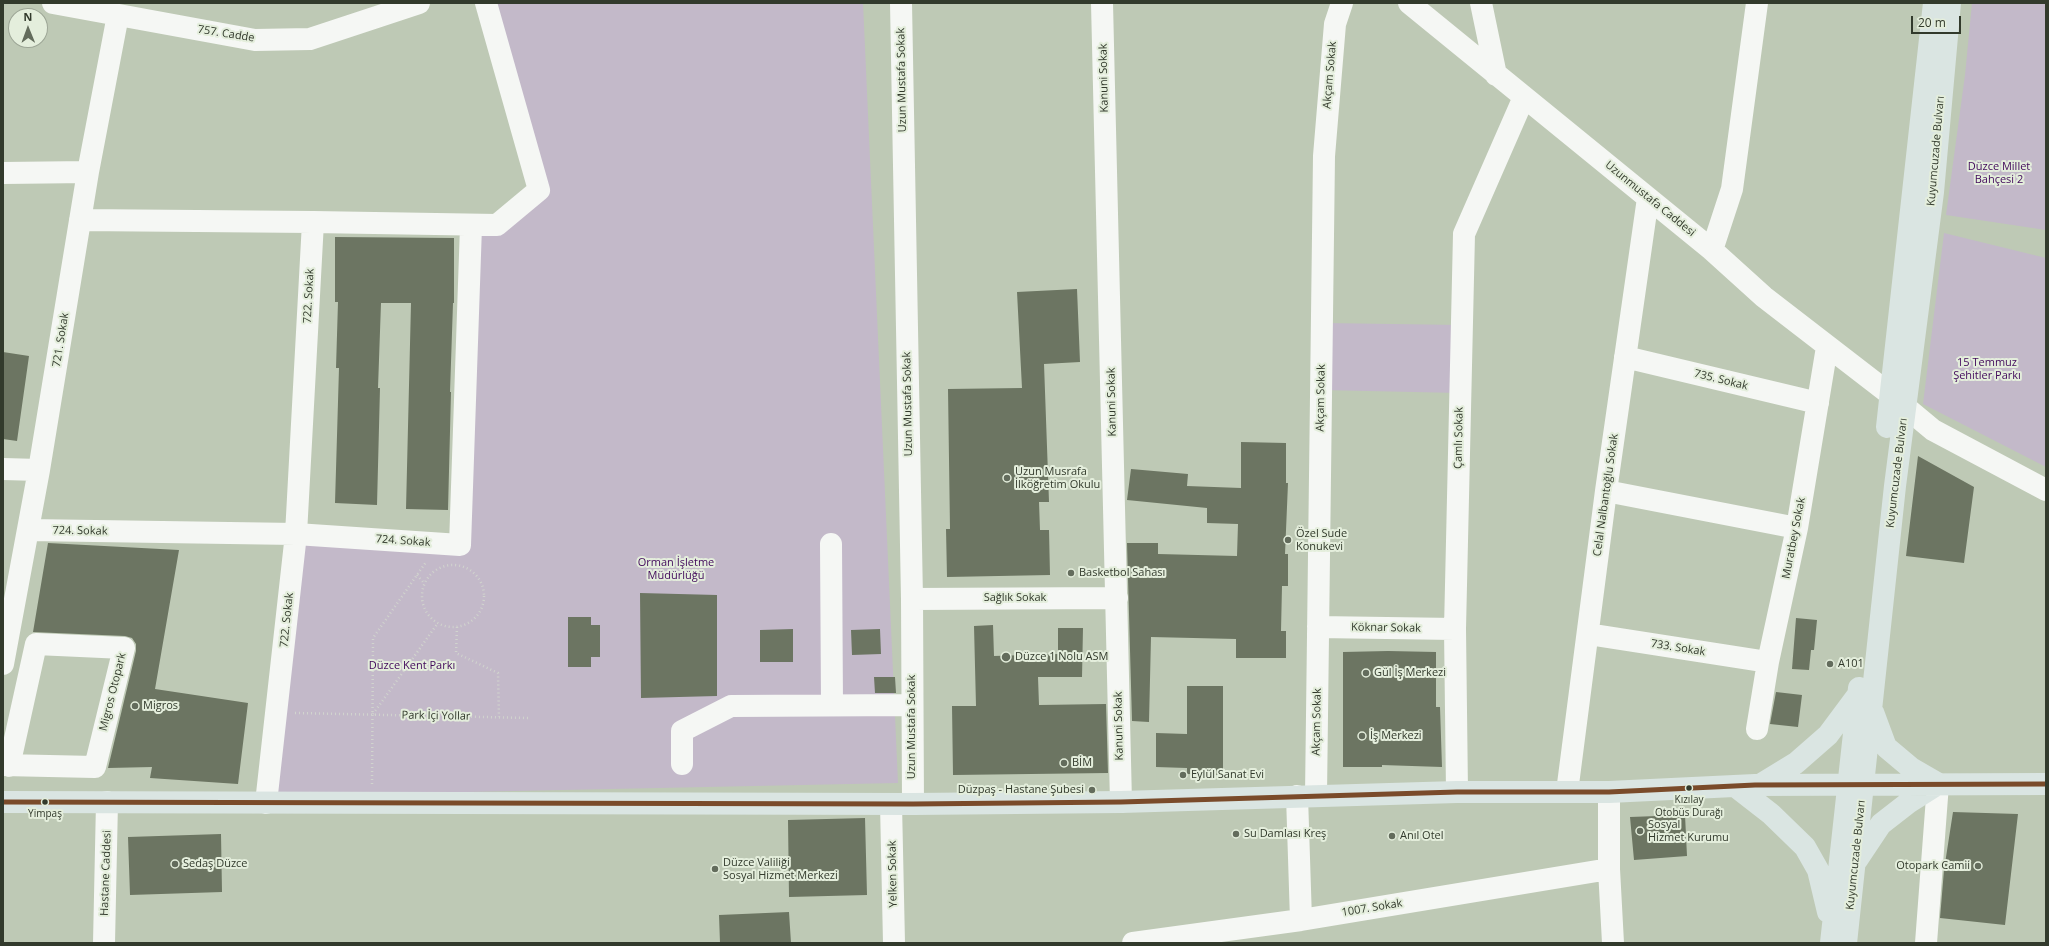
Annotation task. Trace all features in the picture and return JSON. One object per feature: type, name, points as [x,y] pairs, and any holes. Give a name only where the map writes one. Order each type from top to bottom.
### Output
[{"type":"main road","name":"Kuyumcuzade Bulvarı","points":[[1836,940],[1856,785],[1898,401],[1934,3]]},
{"type":"main road","name":"Kuyumcuzade Bulvarı","points":[[1898,401],[1933,192],[1950,3]]},
{"type":"main road","points":[[1760,785],[1796,763],[1865,702],[1886,747],[1911,768],[1938,784]]},
{"type":"main road","points":[[1856,861],[1881,824],[1908,803],[1938,784]]},
{"type":"main road","points":[[3,802],[912,804],[1121,802],[1457,792],[1609,792],[1760,785],[2046,784]]},
{"type":"main road","name":"Kuyumcuzade Bulvarı","points":[[1836,940],[1856,861],[1856,785]]},
{"type":"main road","points":[[1735,786],[1771,814],[1805,846],[1818,870],[1836,940]]},
{"type":"street","name":"757. Cadde","points":[[67,4],[118,15],[255,40],[310,39],[419,3]]},
{"type":"street","points":[[80,220],[313,222],[471,226],[497,225],[539,190],[486,3]]},
{"type":"street","name":"Uzun Mustafa Sokak","points":[[901,3],[912,599],[912,804]]},
{"type":"street","name":"Kanuni Sokak","points":[[1102,3],[1121,802]]},
{"type":"street","name":"Akçam Sokak","points":[[1301,920],[1307,796],[1318,628],[1324,156],[1334,24],[1342,3]]},
{"type":"street","name":"Uzunmustafa Caddesi","points":[[1408,3],[1712,250],[1764,298],[1898,401],[1932,430],[2046,490]]},
{"type":"street","points":[[1481,3],[1496,75]]},
{"type":"street","points":[[1712,250],[1732,189],[1757,3]]},
{"type":"street","name":"721. Sokak","points":[[3,664],[39,470],[88,172],[118,15]]},
{"type":"street","name":"Çamlı Sokak","points":[[1457,792],[1455,629],[1464,234],[1524,97]]},
{"type":"street","points":[[3,173],[88,172]]},
{"type":"street","name":"Celal Nalbantoğlu Sokak","points":[[1567,792],[1606,491],[1648,198]]},
{"type":"street","name":"722. Sokak","points":[[266,803],[296,534],[313,222]]},
{"type":"street","name":"724. Sokak","points":[[28,530],[296,534],[460,545],[471,226]]},
{"type":"street","name":"Muratbey Sokak","points":[[1757,729],[1768,662],[1797,528],[1827,347]]},
{"type":"street","name":"735. Sokak","points":[[1625,356],[1818,403]]},
{"type":"street","points":[[3,469],[39,470]]},
{"type":"street","points":[[1606,491],[1797,528]]},
{"type":"street","points":[[831,544],[832,706]]},
{"type":"street","name":"Sağlık Sokak","points":[[912,599],[1117,598]]},
{"type":"street","name":"Köknar Sokak","points":[[1318,628],[1455,629]]},
{"type":"street","name":"733. Sokak","points":[[1588,634],[1768,662]]},
{"type":"street","name":"Migros Otopark","points":[[36,644],[124,648],[95,766],[6,765],[36,644]]},
{"type":"street","points":[[682,764],[682,731],[731,706],[912,705]]},
{"type":"street","points":[[1926,943],[1938,784]]},
{"type":"street","points":[[1609,792],[1609,869],[1613,943]]},
{"type":"street","name":"Hastane Caddesi","points":[[104,943],[108,802]]},
{"type":"street","name":"Yelken Sokak","points":[[891,804],[894,943]]},
{"type":"street","name":"1007. Sokak","points":[[1133,943],[1232,936],[1301,920],[1609,869]]},
{"type":"path","points":[[372,803],[373,638],[439,543]]},
{"type":"path","points":[[452,564],[472,570],[479,578],[483,588],[484,598],[482,608],[476,617],[468,624],[457,627],[447,627],[430,617],[424,609],[421,599],[424,583],[432,572],[441,566],[452,564]]},
{"type":"path","points":[[416,575],[424,583]]},
{"type":"path","points":[[372,715],[438,623]]},
{"type":"path","points":[[457,627],[456,653],[498,674],[499,717]]},
{"type":"path","name":"Park İçi Yollar","points":[[276,713],[529,718]]},
{"type":"green space","name":"Orman İşletme Müdürlüğü","points":[[492,3],[863,3],[898,783],[275,796],[303,544],[465,549],[478,236],[543,195]]},
{"type":"green space","name":"Düzce Millet Bahçesi 2","points":[[1972,3],[2046,3],[2046,230],[1946,215],[1965,75]]},
{"type":"green space","name":"15 Temmuz Şehitler Parkı","points":[[1944,233],[2046,258],[2046,467],[1923,404]]},
{"type":"green space","points":[[1322,323],[1462,325],[1460,393],[1321,390]]},
{"type":"building","points":[[335,237],[454,238],[454,303],[450,392],[448,510],[406,509],[411,303],[381,303],[378,388],[380,388],[377,505],[335,503],[339,368],[336,368],[338,302],[335,302]]},
{"type":"building","name":"Uzun Musrafa İlköğretim Okulu","points":[[1077,289],[1080,362],[1044,364],[1049,502],[1039,502],[1040,530],[1049,530],[1050,575],[947,577],[946,529],[950,529],[948,389],[1022,388],[1017,292]]},
{"type":"building","points":[[3,352],[29,356],[17,441],[3,439]]},
{"type":"building","points":[[1241,442],[1286,443],[1286,483],[1288,483],[1285,554],[1288,554],[1288,586],[1282,586],[1281,631],[1286,631],[1286,658],[1236,658],[1236,639],[1151,637],[1149,722],[1132,721],[1127,543],[1158,543],[1158,554],[1237,556],[1238,524],[1207,523],[1207,508],[1127,500],[1131,469],[1188,474],[1187,486],[1241,488]]},
{"type":"building","points":[[1918,456],[1974,487],[1964,563],[1906,556]]},
{"type":"building","name":"Migros","points":[[48,543],[179,550],[155,689],[248,703],[238,784],[150,778],[152,767],[108,768],[136,651],[136,644],[132,638],[125,636],[33,632]]},
{"type":"building","name":"Orman İşletme Müdürlüğü","points":[[640,593],[717,595],[717,696],[641,698]]},
{"type":"building","points":[[568,617],[591,617],[591,625],[600,625],[600,657],[591,657],[591,667],[568,667]]},
{"type":"building","points":[[1796,618],[1817,620],[1814,650],[1811,650],[1809,670],[1792,669]]},
{"type":"building","points":[[993,625],[994,656],[1058,654],[1058,628],[1083,628],[1082,677],[1038,677],[1039,705],[1106,704],[1108,773],[953,775],[952,706],[976,706],[974,626]]},
{"type":"building","points":[[793,629],[793,662],[760,662],[760,630]]},
{"type":"building","points":[[880,629],[881,654],[852,655],[851,630]]},
{"type":"building","points":[[1343,652],[1436,652],[1436,707],[1440,707],[1442,767],[1382,765],[1382,767],[1343,767]]},
{"type":"building","points":[[874,677],[895,677],[896,693],[875,693]]},
{"type":"building","points":[[1187,686],[1223,686],[1223,775],[1187,774],[1187,768],[1156,767],[1156,733],[1187,734]]},
{"type":"building","points":[[1776,692],[1802,695],[1798,727],[1770,724]]},
{"type":"building","name":"Otopark Camii","points":[[1953,812],[2018,814],[2005,925],[1940,918],[1944,870]]},
{"type":"building","points":[[1685,815],[1687,856],[1634,860],[1630,817]]},
{"type":"building","points":[[865,818],[867,895],[789,897],[788,820]]},
{"type":"building","name":"Sedaş Düzce","points":[[221,834],[222,892],[130,895],[128,837]]},
{"type":"building","points":[[789,912],[791,943],[720,943],[719,915]]},
{"type":"transit line","points":[[3,802],[913,804],[1121,802],[1457,792],[1609,792],[1755,785],[2046,784]]},
{"type":"place","name":"Uzun Musrafa İlköğretim Okulu","points":[[1007,478]]},
{"type":"place","name":"Özel Sude Konukevi","points":[[1288,540]]},
{"type":"place","name":"Basketbol Sahası","points":[[1071,573]]},
{"type":"place","name":"Düzce 1 Nolu ASM","points":[[1006,657]]},
{"type":"place","name":"A101","points":[[1830,664]]},
{"type":"place","name":"Gül İş Merkezi","points":[[1366,673]]},
{"type":"place","name":"Migros","points":[[135,706]]},
{"type":"place","name":"İş Merkezi","points":[[1362,736]]},
{"type":"place","name":"BİM","points":[[1064,763]]},
{"type":"place","name":"Eylül Sanat Evi","points":[[1183,775]]},
{"type":"place","name":"Kızılay Otobüs Durağı","points":[[1689,788]]},
{"type":"place","name":"Düzpaş - Hastane Şubesi","points":[[1092,790]]},
{"type":"place","name":"Yimpaş","points":[[45,802]]},
{"type":"place","name":"Sosyal Hizmet Kurumu","points":[[1640,831]]},
{"type":"place","name":"Su Damlası Kreş","points":[[1236,834]]},
{"type":"place","name":"Anıl Otel","points":[[1392,836]]},
{"type":"place","name":"Sedaş Düzce","points":[[175,864]]},
{"type":"place","name":"Otopark Camii","points":[[1978,866]]},
{"type":"place","name":"Düzce Valiliği Sosyal Hizmet Merkezi","points":[[715,869]]},
{"type":"park label","name":"Düzce Kent Parkı","points":[[412,666]]}]
